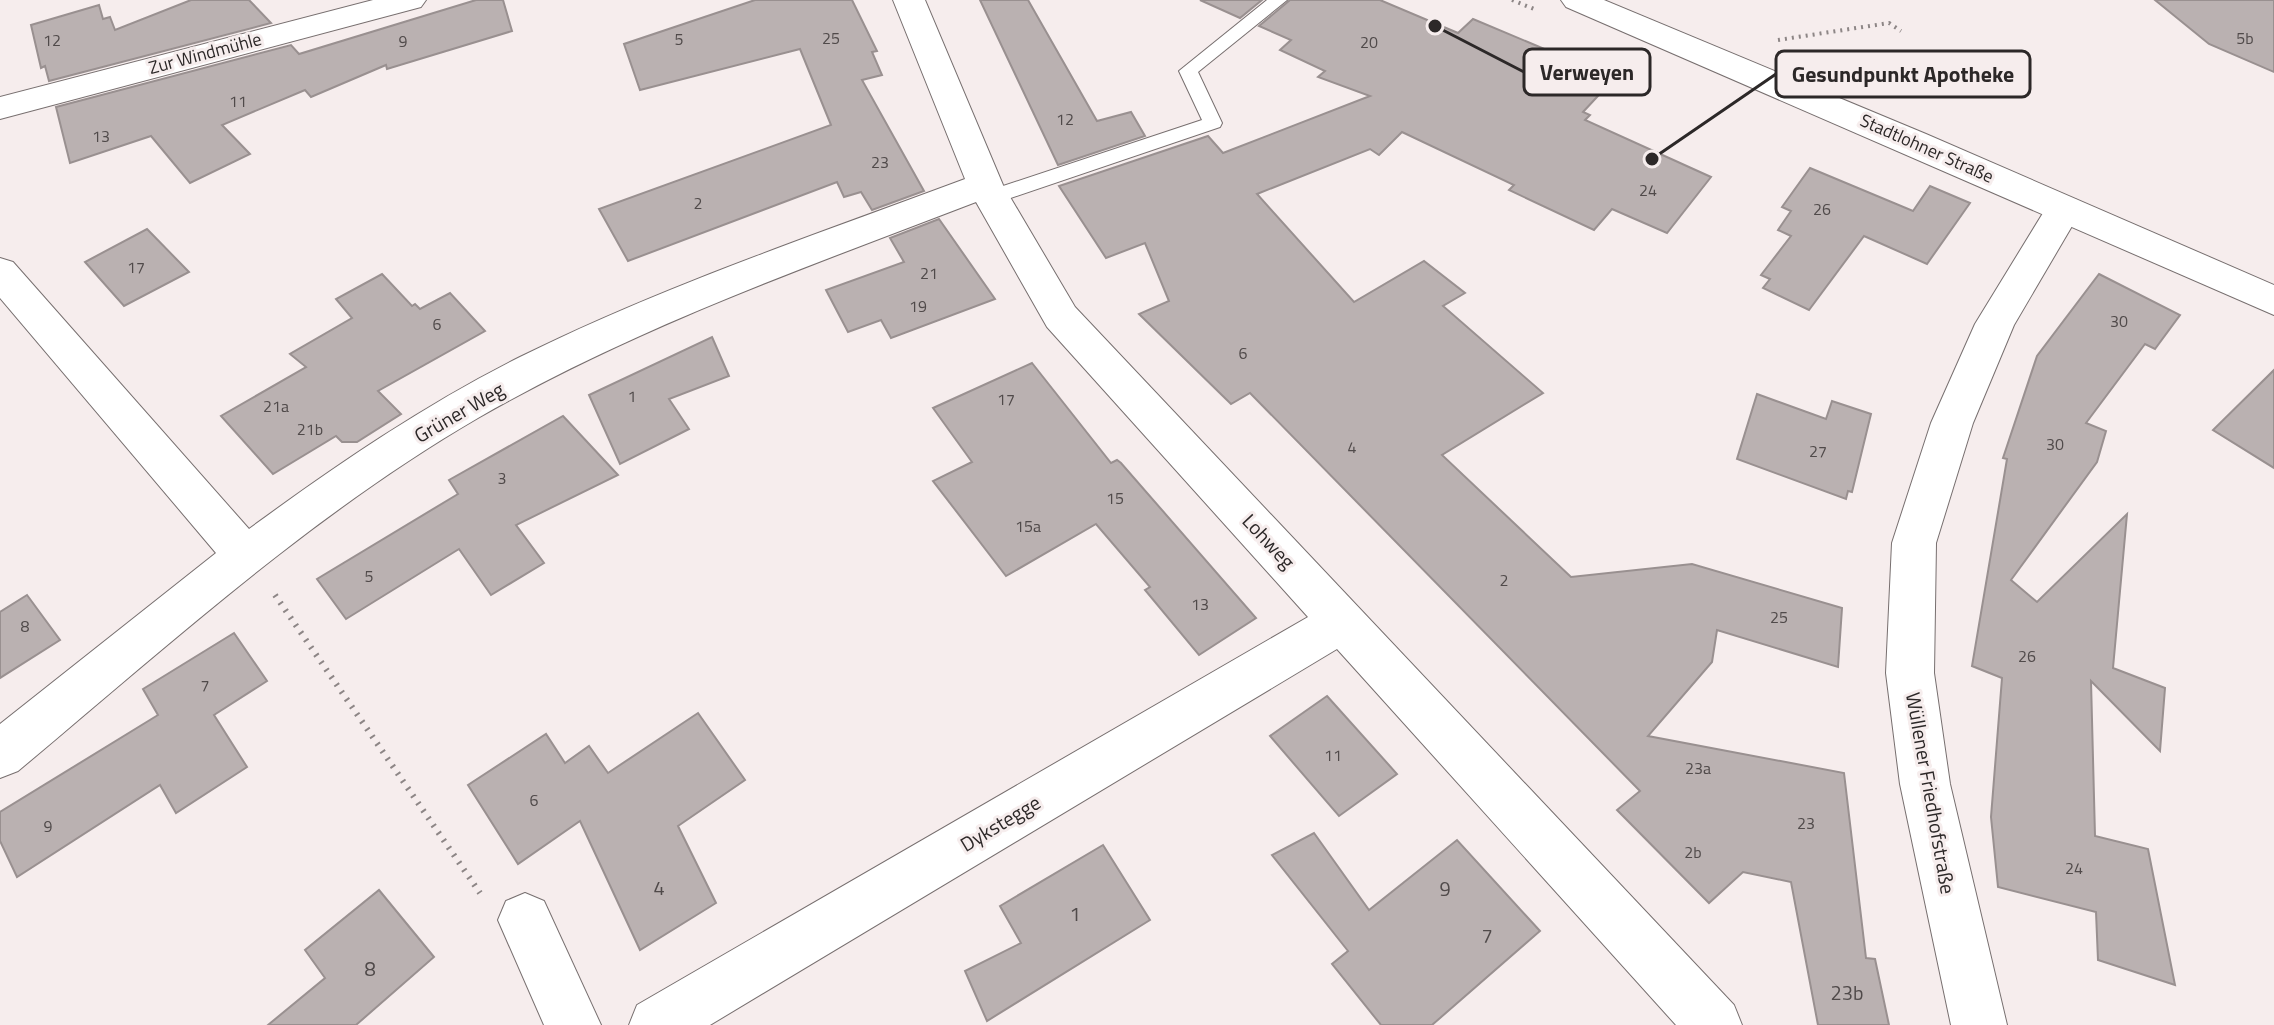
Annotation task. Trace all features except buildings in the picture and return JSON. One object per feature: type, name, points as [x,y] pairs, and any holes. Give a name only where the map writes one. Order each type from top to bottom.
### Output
[{"type":"street","name":"Zur Windmühle","points":[[0,108],[313,11],[410,0]]},
{"type":"street","name":"Lohweg","points":[[909,0],[989,191],[1061,317],[1714,1025]]},
{"type":"street","name":"Stadtlohner Straße","points":[[1577,0],[2274,301]]},
{"type":"street","name":"Grüner Weg","points":[[0,755],[245,556],[387,454],[531,370],[682,301],[989,191]]},
{"type":"street","name":"Wüllener Friedhofstraße","points":[[1979,1025],[1925,784],[1910,673],[1914,543],[1952,423],[1995,324],[2064,209]]},
{"type":"street","points":[[0,272],[245,556]]},
{"type":"street","name":"Dykstegge","points":[[657,1025],[1343,621]]},
{"type":"street","points":[[525,920],[573,1025]]},
{"type":"lane","points":[[989,191],[1213,123],[1188,71],[1278,0]]},
{"type":"path","points":[[1775,40],[1889,23],[1901,31]]},
{"type":"path","points":[[245,556],[489,906],[525,920]]},
{"type":"place","name":"Verweyen","points":[[1435,26]]},
{"type":"place","name":"Gesundpunkt Apotheke","points":[[1652,159]]}]
